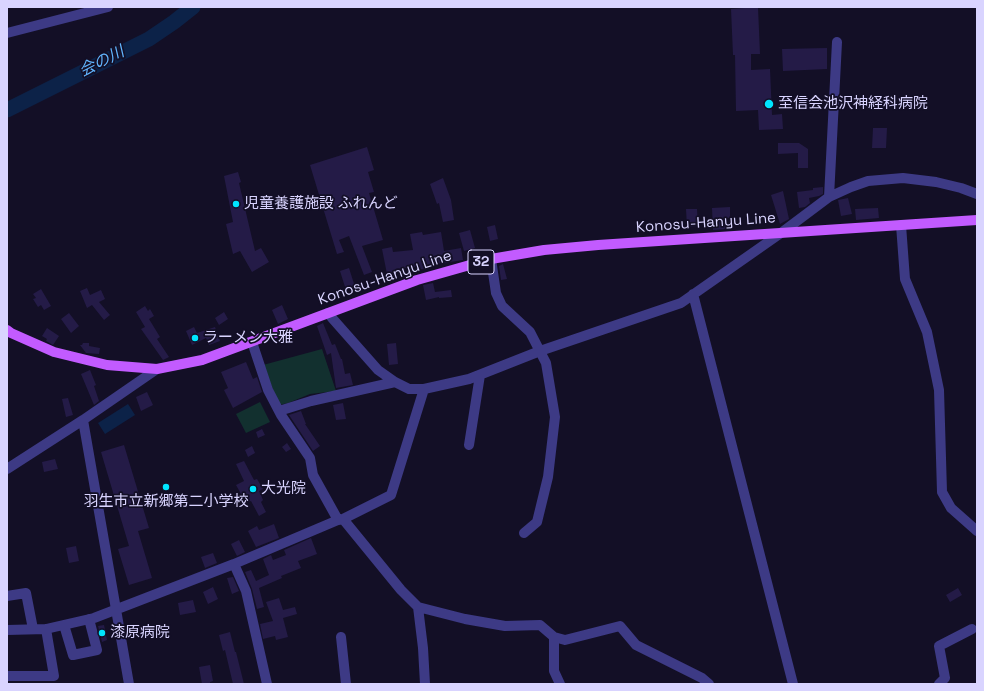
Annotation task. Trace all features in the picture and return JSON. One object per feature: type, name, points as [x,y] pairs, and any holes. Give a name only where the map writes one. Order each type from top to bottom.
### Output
[{"type":"main road","name":"Konosu-Hanyu Line","points":[[7,330],[54,352],[107,365],[157,369],[202,360],[417,280],[491,259],[544,250],[598,245],[977,220]]},
{"type":"street","points":[[7,33],[108,7]]},
{"type":"street","points":[[829,197],[836,42]]},
{"type":"street","points":[[328,313],[378,370],[395,382],[409,389],[424,389],[480,375],[540,351],[681,303],[781,233],[829,197],[868,181],[903,178],[936,182],[977,194]]},
{"type":"street","points":[[901,225],[905,279],[927,332],[939,390],[942,492],[951,508],[977,531]]},
{"type":"street","points":[[491,259],[496,293],[502,306],[530,332],[546,363],[555,417],[548,477],[537,522],[524,533]]},
{"type":"street","points":[[694,294],[793,684]]},
{"type":"street","points":[[252,342],[268,390],[279,411],[310,458],[314,475],[341,520],[401,590],[418,607],[465,619],[505,626],[540,625],[554,638],[565,640],[620,626],[636,645],[702,678],[709,684]]},
{"type":"street","points":[[7,469],[83,420],[157,369]]},
{"type":"street","points":[[470,445],[480,375]]},
{"type":"street","points":[[279,411],[311,400],[395,382]]},
{"type":"street","points":[[7,630],[46,629],[89,619],[116,610],[341,520],[391,495],[424,389]]},
{"type":"street","points":[[83,420],[129,684]]},
{"type":"street","points":[[234,564],[246,591],[268,684]]},
{"type":"street","points":[[7,596],[26,593],[33,629]]},
{"type":"street","points":[[418,607],[423,648],[425,684]]},
{"type":"street","points":[[64,625],[73,655],[97,650],[89,619]]},
{"type":"street","points":[[7,676],[54,676],[46,629]]},
{"type":"street","points":[[939,684],[946,678],[939,646],[975,630]]},
{"type":"street","points":[[341,637],[346,684]]},
{"type":"street","points":[[554,638],[554,671],[560,684]]},
{"type":"green space","points":[[322,349],[336,391],[310,394],[279,405],[263,365]]},
{"type":"green space","points":[[260,402],[270,422],[246,433],[236,414]]},
{"type":"water","points":[[128,404],[135,415],[105,434],[98,423]]},
{"type":"building","points":[[758,7],[760,54],[751,54],[751,70],[770,69],[772,115],[782,114],[783,129],[759,130],[758,110],[736,111],[735,55],[733,55],[731,9]]},
{"type":"building","points":[[827,48],[827,69],[783,71],[782,49]]},
{"type":"building","points":[[873,128],[887,128],[886,148],[872,148]]},
{"type":"building","points":[[778,143],[799,143],[808,149],[808,168],[798,168],[798,153],[778,154]]},
{"type":"building","points":[[367,147],[374,170],[368,172],[374,192],[369,193],[383,240],[362,246],[372,272],[364,275],[349,236],[339,240],[344,252],[337,254],[310,165]]},
{"type":"building","name":"児童養護施設 ふれんど","points":[[238,172],[241,182],[239,183],[255,251],[261,248],[269,262],[252,272],[240,251],[233,254],[226,224],[233,222],[224,176]]},
{"type":"building","points":[[443,178],[451,200],[454,220],[443,222],[439,203],[437,204],[430,184]]},
{"type":"building","points":[[823,187],[823,194],[809,198],[810,203],[805,207],[799,208],[797,192]]},
{"type":"building","points":[[783,191],[789,219],[780,224],[771,195]]},
{"type":"building","points":[[848,198],[852,214],[841,216],[838,200]]},
{"type":"building","points":[[730,207],[730,218],[726,218],[726,229],[713,230],[712,208]]},
{"type":"building","points":[[878,208],[879,218],[856,220],[855,209]]},
{"type":"building","points":[[686,209],[697,209],[698,226],[687,227]]},
{"type":"building","points":[[495,225],[498,239],[490,241],[487,227]]},
{"type":"building","points":[[470,230],[475,248],[464,251],[459,233]]},
{"type":"building","points":[[422,232],[423,235],[441,232],[444,251],[461,248],[463,260],[424,266],[425,269],[416,270],[416,267],[396,269],[396,272],[387,274],[382,249],[392,247],[393,252],[413,250],[410,234]]},
{"type":"building","points":[[503,264],[507,279],[501,280],[499,266]]},
{"type":"building","points":[[349,268],[355,287],[346,290],[340,271]]},
{"type":"building","points":[[433,283],[435,292],[451,290],[452,297],[439,297],[426,300],[423,285]]},
{"type":"building","points":[[87,288],[90,295],[101,290],[105,299],[99,302],[110,315],[104,320],[92,305],[87,308],[80,291]]},
{"type":"building","points":[[41,289],[51,306],[44,310],[41,305],[38,307],[33,299],[36,298],[33,294]]},
{"type":"building","points":[[282,305],[288,319],[278,324],[272,310]]},
{"type":"building","points":[[145,306],[148,311],[150,309],[154,316],[149,319],[160,337],[157,339],[169,357],[163,360],[141,329],[145,327],[136,312]]},
{"type":"building","points":[[224,312],[228,319],[219,325],[215,318]]},
{"type":"building","points":[[69,313],[79,326],[71,333],[61,319]]},
{"type":"building","points":[[323,323],[332,345],[335,344],[342,359],[345,374],[350,373],[353,385],[336,388],[331,353],[327,355],[317,326]]},
{"type":"building","points":[[194,327],[197,333],[215,327],[220,341],[209,345],[206,338],[192,345],[186,331]]},
{"type":"building","points":[[47,328],[59,336],[53,345],[46,341],[47,339],[42,336]]},
{"type":"building","points":[[83,343],[89,343],[89,346],[100,348],[99,354],[86,353],[80,345]]},
{"type":"building","points":[[396,343],[398,364],[389,365],[387,344]]},
{"type":"building","points":[[246,362],[253,379],[257,377],[262,392],[233,408],[224,390],[228,388],[221,372]]},
{"type":"building","points":[[90,370],[96,385],[94,386],[99,401],[94,405],[81,374]]},
{"type":"building","points":[[147,392],[153,405],[141,411],[136,397]]},
{"type":"building","points":[[68,398],[73,415],[66,417],[62,399]]},
{"type":"building","points":[[343,403],[346,419],[336,420],[333,405]]},
{"type":"building","points":[[301,411],[305,424],[320,446],[313,451],[289,415]]},
{"type":"building","points":[[262,429],[265,435],[258,438],[256,432]]},
{"type":"building","points":[[287,443],[291,449],[286,452],[282,447]]},
{"type":"building","points":[[124,445],[149,528],[138,531],[152,578],[129,585],[118,549],[129,546],[101,452]]},
{"type":"building","points":[[252,446],[255,453],[248,457],[245,450]]},
{"type":"building","points":[[55,459],[58,469],[44,472],[42,462]]},
{"type":"building","points":[[244,461],[254,480],[257,479],[263,489],[259,491],[263,500],[261,502],[266,512],[259,516],[251,501],[246,503],[236,485],[244,481],[236,464]]},
{"type":"building","points":[[274,524],[279,538],[256,547],[248,531],[257,526],[259,530]]},
{"type":"building","points":[[311,538],[317,554],[298,561],[301,568],[281,576],[282,578],[259,588],[264,607],[257,609],[252,589],[245,572],[251,570],[256,581],[269,575],[263,559],[271,555],[273,560],[286,555],[284,550]]},
{"type":"building","points":[[239,540],[245,552],[237,556],[231,544]]},
{"type":"building","points":[[76,546],[79,561],[69,563],[66,548]]},
{"type":"building","points":[[213,553],[217,563],[205,568],[201,557]]},
{"type":"building","points":[[233,577],[239,591],[232,594],[227,578]]},
{"type":"building","points":[[213,587],[218,599],[208,604],[203,592]]},
{"type":"building","points":[[958,588],[962,595],[950,602],[946,595]]},
{"type":"building","points":[[279,598],[283,610],[295,607],[297,614],[283,618],[288,637],[276,640],[275,636],[263,639],[260,624],[273,621],[266,602]]},
{"type":"building","points":[[193,600],[196,612],[180,615],[178,603]]},
{"type":"building","name":"漆原病院","points":[[104,625],[107,640],[102,642],[98,626]]},
{"type":"building","points":[[230,632],[244,684],[233,684],[225,650],[223,651],[219,635]]},
{"type":"building","points":[[210,665],[213,681],[210,682],[210,684],[202,684],[199,667]]},
{"type":"waterway","name":"会の川","points":[[7,110],[149,39],[193,7]]},
{"type":"place","name":"至信会池沢神経科病院","points":[[769,104]]},
{"type":"place","name":"児童養護施設 ふれんど","points":[[236,204]]},
{"type":"place","name":"ラーメン大雅","points":[[195,338]]},
{"type":"place","name":"羽生市立新郷第二小学校","points":[[166,487]]},
{"type":"place","name":"大光院","points":[[253,489]]},
{"type":"place","name":"漆原病院","points":[[102,633]]}]
